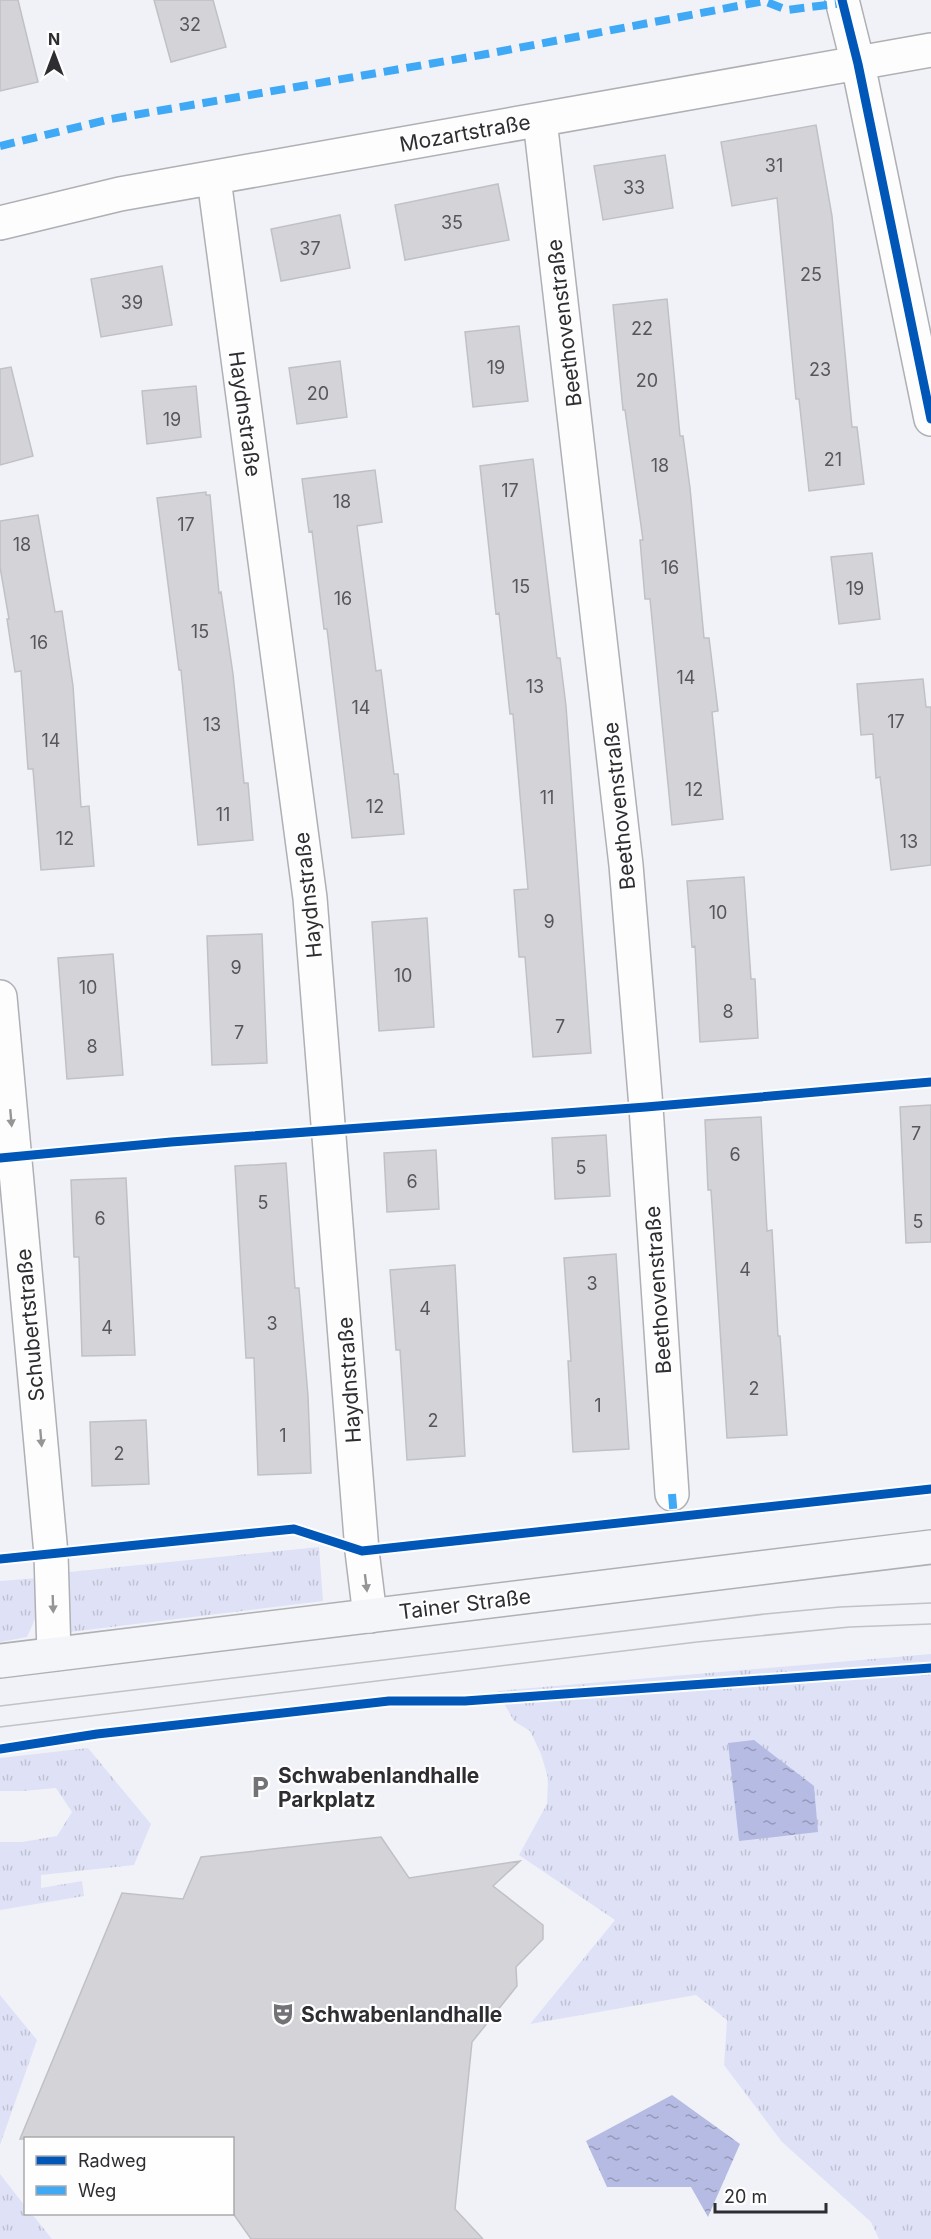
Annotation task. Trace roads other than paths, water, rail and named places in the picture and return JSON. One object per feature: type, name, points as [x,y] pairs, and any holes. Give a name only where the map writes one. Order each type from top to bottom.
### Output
[{"type":"street","points":[[842,0],[858,64],[931,419]]},
{"type":"street","name":"Mozartstraße","points":[[0,223],[120,194],[931,50]]},
{"type":"street","name":"Beethovenstraße","points":[[540,120],[626,865],[646,1107],[672,1494]]},
{"type":"street","name":"Haydnstraße","points":[[214,179],[310,898],[362,1551],[370,1616]]},
{"type":"street","name":"Schubertstraße","points":[[0,997],[51,1554],[54,1654]]},
{"type":"street","name":"Tainer Straße","points":[[0,1661],[931,1547]]},
{"type":"water","points":[[754,1740],[814,1786],[818,1832],[739,1841],[728,1743]]},
{"type":"water","points":[[672,2095],[740,2144],[708,2217],[691,2187],[607,2187],[586,2141]]},
{"type":"tram line","points":[[0,1706],[765,1614],[840,1607],[931,1603]]},
{"type":"tram line","points":[[0,1727],[697,1642],[850,1627],[931,1624]]},
{"type":"place","name":"Schwabenlandhalle Parkplatz","points":[[260,1787]]},
{"type":"place","name":"Schwabenlandhalle","points":[[283,2014]]}]
